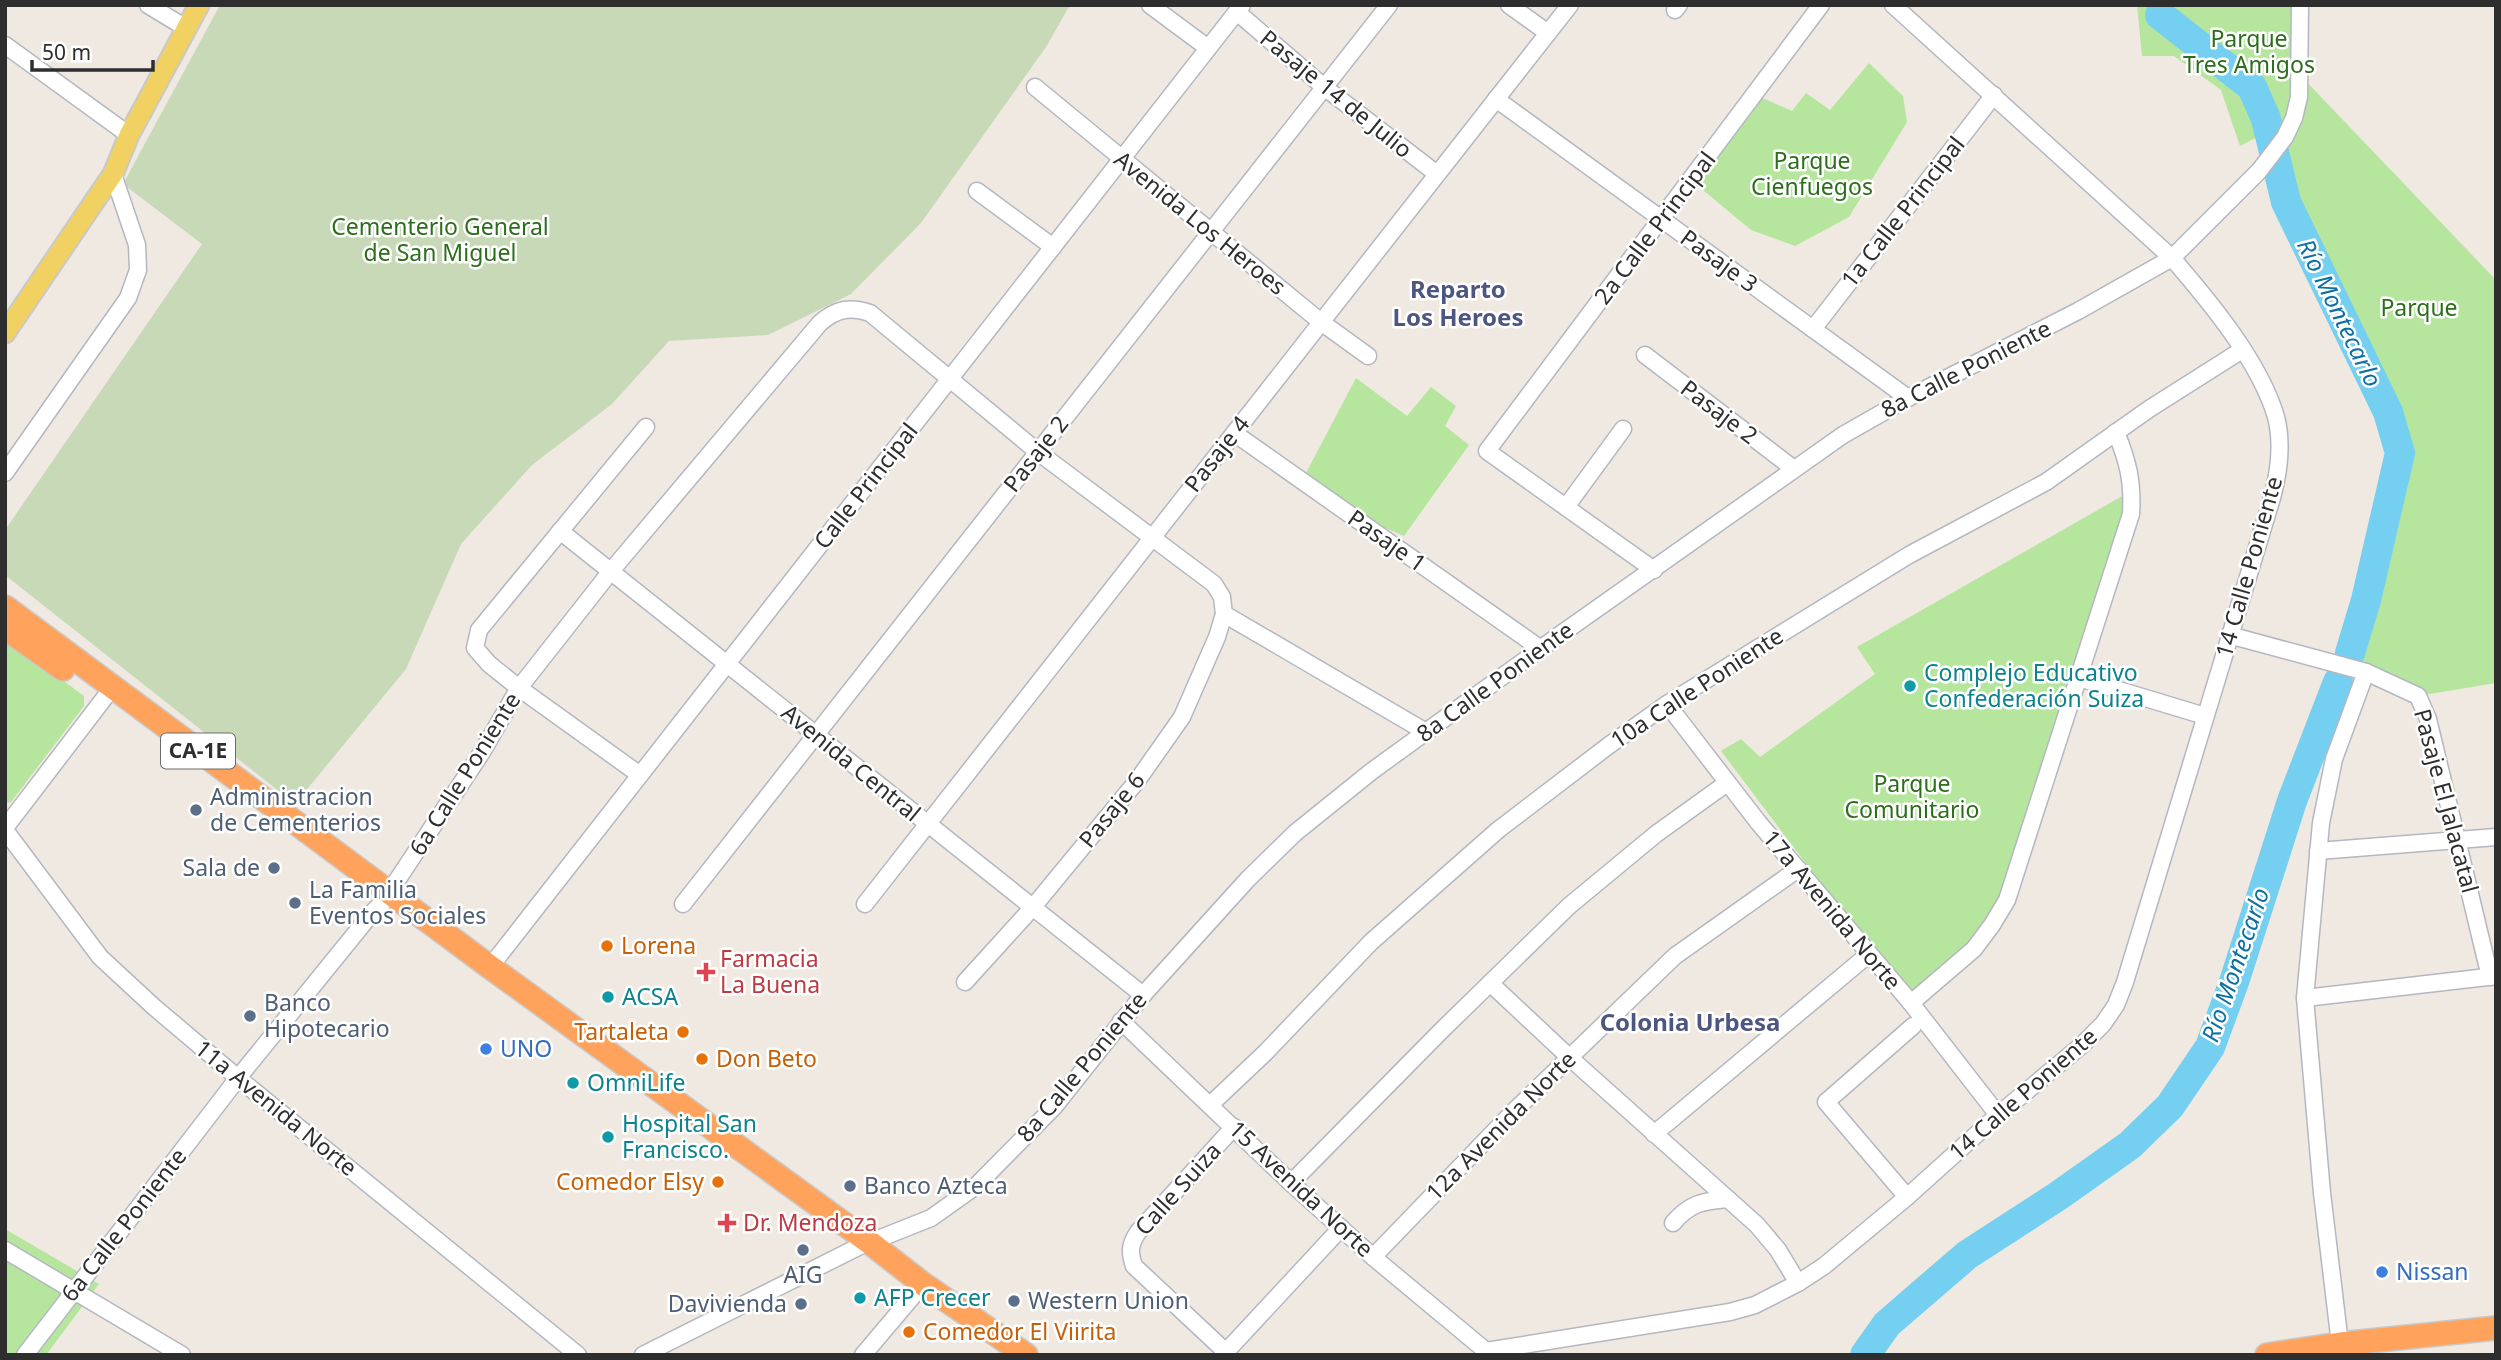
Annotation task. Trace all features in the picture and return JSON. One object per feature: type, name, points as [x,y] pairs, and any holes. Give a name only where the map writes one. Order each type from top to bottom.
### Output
[{"type":"highway","name":"CA-1E","points":[[5,607],[108,693],[387,898],[675,1118],[863,1244]]},
{"type":"highway","name":"CA-1E","points":[[5,628],[108,693]]},
{"type":"highway","name":"CA-1E","points":[[387,898],[490,967],[863,1244],[1002,1355]]},
{"type":"highway","name":"CA-1E","points":[[919,1289],[1026,1355]]},
{"type":"highway","points":[[2267,1355],[2340,1344],[2496,1328]]},
{"type":"main road","points":[[5,333],[113,174],[129,135],[199,5]]},
{"type":"street","points":[[148,5],[186,28]]},
{"type":"street","points":[[1150,5],[1208,48]]},
{"type":"street","name":"Pasaje 2","points":[[683,904],[1389,5]]},
{"type":"street","points":[[1509,5],[1548,33]]},
{"type":"street","name":"Pasaje 4","points":[[864,904],[1570,5]]},
{"type":"street","name":"2a Calle Principal","points":[[1566,507],[1487,451],[1821,5]]},
{"type":"street","name":"14 Calle Poniente","points":[[1486,1353],[1730,1312],[1755,1305],[1798,1283],[1824,1266],[1907,1197],[1998,1115],[2082,1045],[2103,1024],[2116,1005],[2125,982],[2278,473],[2280,448],[2276,418],[2259,378],[2242,350],[2213,306],[2172,258],[1894,5]]},
{"type":"street","name":"8a Calle Poniente","points":[[643,1355],[863,1244],[931,1218],[976,1186],[1054,1107],[1143,995],[1248,879],[1295,834],[1426,732],[1843,435],[1908,398],[2078,311],[2172,258],[2259,171],[2286,137],[2299,97],[2300,5]]},
{"type":"street","name":"Calle Principal","points":[[490,967],[1239,8]]},
{"type":"street","name":"Pasaje 14 de Julio","points":[[1239,8],[1324,88],[1437,174]]},
{"type":"street","points":[[5,45],[129,135]]},
{"type":"street","name":"Avenida Los Heroes","points":[[1035,87],[1321,322],[1368,356]]},
{"type":"street","name":"1a Calle Principal","points":[[1814,330],[1994,95]]},
{"type":"street","name":"Pasaje 3","points":[[1496,100],[1908,398]]},
{"type":"street","points":[[5,473],[128,298],[138,270],[137,245],[113,174]]},
{"type":"street","points":[[977,191],[1053,247]]},
{"type":"street","name":"6a Calle Poniente","points":[[25,1355],[238,1078],[387,898],[482,752],[519,688],[611,571],[820,323],[832,313],[846,309],[859,309],[870,313],[949,379]]},
{"type":"street","name":"10a Calle Poniente","points":[[1211,1104],[1265,1053],[1371,942],[1478,847],[1667,704],[1909,555],[2046,482],[2116,432],[2242,350]]},
{"type":"street","name":"Pasaje 2","points":[[1645,355],[1794,469]]},
{"type":"street","points":[[949,379],[1038,452],[1214,584],[1222,597],[1224,614],[1426,732]]},
{"type":"street","points":[[640,775],[519,688],[475,648],[479,630],[646,427]]},
{"type":"street","points":[[1623,429],[1566,507],[1654,570]]},
{"type":"street","points":[[1911,1003],[1974,949],[2007,900],[2132,513],[2133,490],[2129,466],[2116,432]]},
{"type":"street","name":"Pasaje 1","points":[[1234,433],[1541,649]]},
{"type":"street","name":"Avenida Central","points":[[560,531],[1143,995]]},
{"type":"street","name":"Pasaje 6","points":[[965,982],[1033,907],[1137,781],[1182,717],[1217,637],[1224,614]]},
{"type":"street","name":"Pasaje El Jalacatal","points":[[2229,635],[2366,672],[2418,696],[2428,719],[2493,976]]},
{"type":"street","points":[[2340,1344],[2322,1193],[2305,998],[2320,823],[2334,759],[2366,672]]},
{"type":"street","points":[[2079,678],[2204,716]]},
{"type":"street","points":[[5,829],[108,693]]},
{"type":"street","name":"17a Avenida Norte","points":[[1667,704],[1727,783],[1911,1003],[1998,1115]]},
{"type":"street","points":[[1291,1183],[1569,906],[1656,834],[1727,783]]},
{"type":"street","name":"11a Avenida Norte","points":[[5,829],[100,957],[154,1007],[579,1355]]},
{"type":"street","points":[[2318,851],[2496,837]]},
{"type":"street","name":"12a Avenida Norte","points":[[1373,1257],[1513,1112],[1675,956],[1797,869]]},
{"type":"street","points":[[1654,1134],[1870,954]]},
{"type":"street","points":[[2305,998],[2493,976]]},
{"type":"street","points":[[1490,983],[1569,1058],[1757,1224],[1778,1250],[1798,1283]]},
{"type":"street","name":"15 Avenida Norte","points":[[1121,1021],[1291,1183],[1486,1353]]},
{"type":"street","points":[[1907,1197],[1826,1102],[1913,1026]]},
{"type":"street","name":"Calle Suiza","points":[[1225,1353],[1134,1266],[1130,1255],[1132,1242],[1138,1232],[1234,1127]]},
{"type":"street","points":[[1673,1223],[1684,1209],[1728,1199]]},
{"type":"street","points":[[1225,1353],[1341,1228]]},
{"type":"street","points":[[5,1250],[182,1355]]},
{"type":"street","points":[[863,1355],[919,1289]]},
{"type":"green space","name":"Cementerio General de San Miguel","points":[[220,5],[1070,5],[1046,47],[921,223],[851,294],[768,335],[669,341],[612,404],[532,465],[461,544],[406,669],[295,804],[5,575],[5,530],[202,244],[123,184]]},
{"type":"green space","name":"Parque","points":[[2137,5],[2298,5],[2299,74],[2496,280],[2496,683],[2418,696],[2350,653],[2380,542],[2400,453],[2286,202],[2285,137],[2288,121],[2240,146],[2221,90],[2174,56],[2142,56]]},
{"type":"green space","name":"Parque Cienfuegos","points":[[1869,63],[1903,96],[1907,122],[1849,217],[1795,246],[1751,230],[1691,180],[1756,95],[1792,111],[1806,93],[1830,110]]},
{"type":"green space","points":[[1356,378],[1407,416],[1431,387],[1456,406],[1445,426],[1469,445],[1404,536],[1367,520],[1305,475]]},
{"type":"green space","name":"Parque Comunitario","points":[[2133,490],[2007,900],[1974,949],[1911,1003],[1721,751],[1741,739],[1760,757],[1875,674],[1857,647]]},
{"type":"green space","points":[[5,638],[84,696],[84,706],[11,802],[5,803]]},
{"type":"green space","points":[[5,1229],[99,1284],[46,1355],[5,1355]]},
{"type":"waterway","name":"Río Montecarlo","points":[[2160,15],[2252,87],[2266,119],[2286,202],[2388,412],[2400,453],[2366,600],[2350,653]]},
{"type":"waterway","name":"Río Montecarlo","points":[[1865,1355],[1887,1324],[1967,1255],[2130,1145],[2170,1106],[2210,1047],[2234,982],[2292,801],[2338,682]]},
{"type":"place","name":"Complejo Educativo Confederación Suiza","points":[[1910,686]]},
{"type":"place","name":"Administracion de Cementerios","points":[[196,810]]},
{"type":"place","name":"Sala de","points":[[274,868]]},
{"type":"place","name":"La Familia Eventos Sociales","points":[[295,903]]},
{"type":"place","name":"Lorena","points":[[607,946]]},
{"type":"place","name":"Farmacia La Buena","points":[[706,972]]},
{"type":"place","name":"ACSA","points":[[608,997]]},
{"type":"place","name":"Banco Hipotecario","points":[[250,1016]]},
{"type":"place","name":"Tartaleta","points":[[683,1032]]},
{"type":"place","name":"UNO","points":[[486,1049]]},
{"type":"place","name":"Don Beto","points":[[702,1059]]},
{"type":"place","name":"OmniLife","points":[[573,1083]]},
{"type":"place","name":"Hospital San Francisco.","points":[[608,1137]]},
{"type":"place","name":"Comedor Elsy","points":[[718,1182]]},
{"type":"place","name":"Banco Azteca","points":[[850,1186]]},
{"type":"place","name":"Dr. Mendoza","points":[[727,1223]]},
{"type":"place","name":"AIG","points":[[803,1250]]},
{"type":"place","name":"Nissan","points":[[2382,1272]]},
{"type":"place","name":"AFP Crecer","points":[[860,1298]]},
{"type":"place","name":"Western Union","points":[[1014,1301]]},
{"type":"place","name":"Davivienda","points":[[801,1304]]},
{"type":"place","name":"Comedor El Viirita","points":[[909,1332]]},
{"type":"district","name":"Reparto Los Heroes","points":[[1458,304]]},
{"type":"district","name":"Colonia Urbesa","points":[[1690,1023]]},
{"type":"park label","name":"Parque Tres Amigos","points":[[2249,52]]}]
